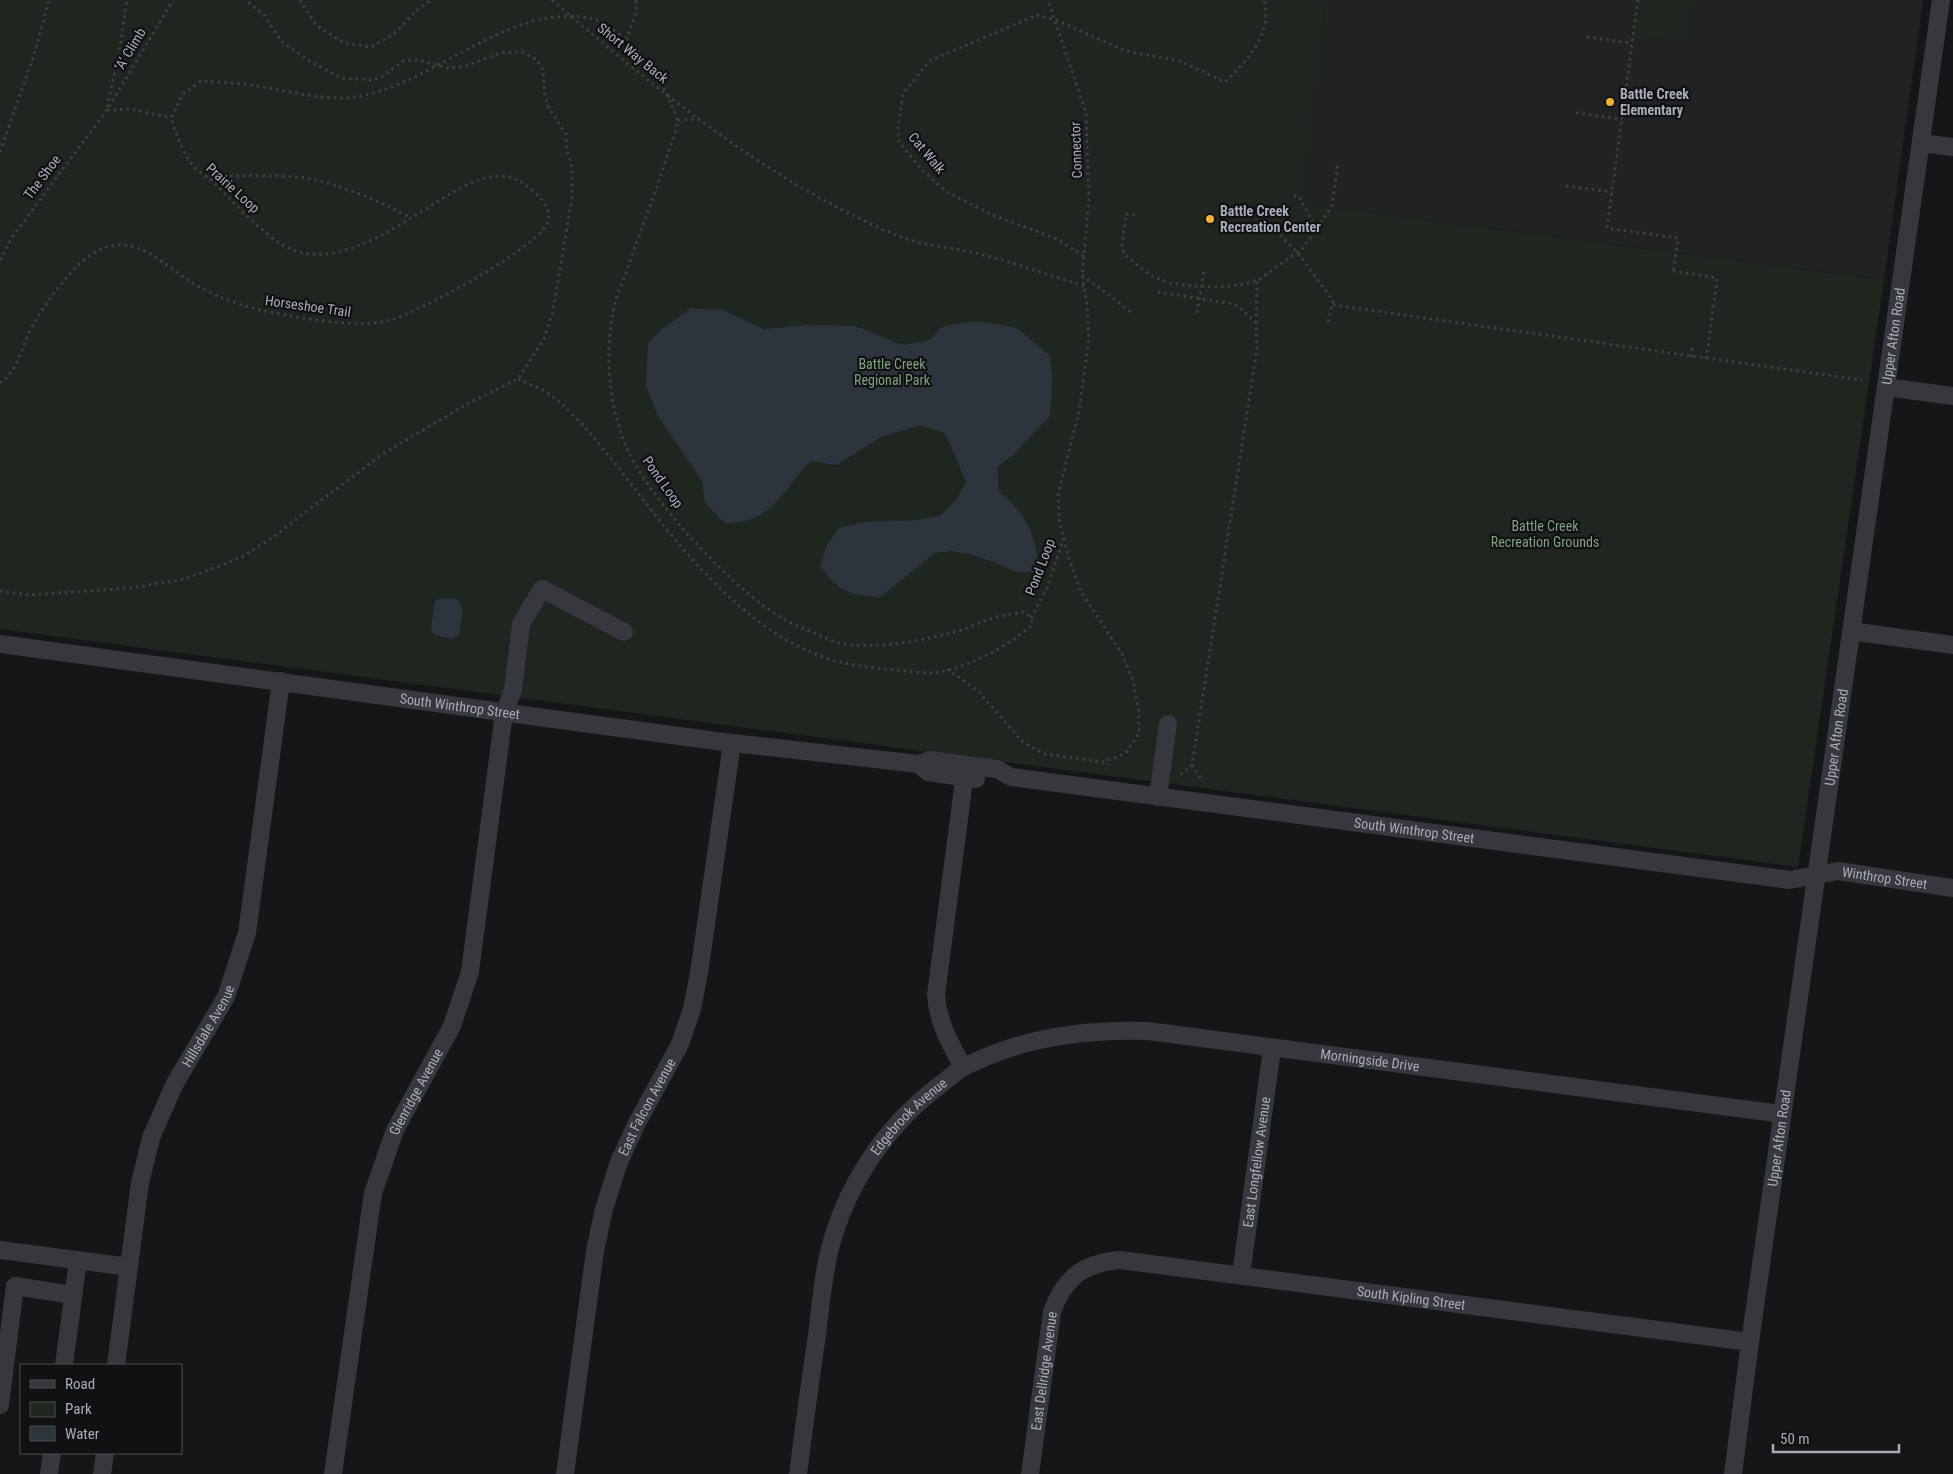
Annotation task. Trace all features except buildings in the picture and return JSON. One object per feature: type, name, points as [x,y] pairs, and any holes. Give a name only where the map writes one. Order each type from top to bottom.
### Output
[{"type":"street","name":"Upper Afton Road","points":[[1734,1474],[1750,1342],[1782,1114],[1941,0]]},
{"type":"street","points":[[1921,143],[1953,148]]},
{"type":"street","points":[[1886,387],[1953,396]]},
{"type":"street","name":"Glenridge Avenue","points":[[333,1474],[373,1193],[395,1130],[452,1026],[470,972],[504,713],[513,690],[521,624],[542,588],[624,632]]},
{"type":"street","points":[[1851,632],[1953,645]]},
{"type":"street","name":"South Winthrop Street","points":[[0,644],[732,743],[919,764],[930,760],[965,771],[997,769],[1011,777],[1790,880],[1817,877]]},
{"type":"street","name":"Hillsdale Avenue","points":[[116,1364],[140,1183],[156,1123],[174,1085],[220,1008],[241,956],[250,914],[281,681]]},
{"type":"street","points":[[1158,797],[1168,724]]},
{"type":"street","name":"East Falcon Avenue","points":[[565,1474],[595,1250],[604,1208],[619,1162],[637,1123],[674,1059],[692,1009],[699,973],[732,743]]},
{"type":"street","points":[[963,1067],[944,1033],[939,1017],[936,996],[965,771]]},
{"type":"street","name":"Winthrop Street","points":[[1817,877],[1838,871],[1953,888]]},
{"type":"street","name":"Morningside Drive","points":[[963,1067],[1034,1041],[1070,1033],[1107,1030],[1148,1031],[1272,1049],[1782,1114]]},
{"type":"street","name":"East Longfellow Avenue","points":[[1241,1275],[1272,1049]]},
{"type":"street","name":"Edgebrook Avenue","points":[[798,1474],[824,1281],[832,1243],[842,1214],[857,1180],[894,1127],[926,1095],[963,1067]]},
{"type":"street","points":[[0,1250],[129,1267]]},
{"type":"street","points":[[64,1364],[78,1260]]},
{"type":"street","name":"South Kipling Street","points":[[1075,1275],[1101,1261],[1120,1260],[1750,1342]]},
{"type":"street","name":"East Dellridge Avenue","points":[[1030,1474],[1052,1312],[1063,1288],[1075,1275]]},
{"type":"street","points":[[0,1405],[15,1286],[73,1295]]},
{"type":"street","points":[[49,1474],[52,1454]]},
{"type":"street","points":[[102,1474],[105,1454]]},
{"type":"path","points":[[0,152],[34,55],[49,0]]},
{"type":"path","points":[[127,0],[119,54],[107,110],[132,109],[171,118],[183,94],[201,81],[258,86],[318,98],[348,98],[389,89],[455,50]]},
{"type":"path","name":"‘A’ Climb","points":[[107,110],[174,0]]},
{"type":"path","points":[[0,592],[29,595],[131,588],[185,579],[242,557],[276,535],[381,455],[467,404],[518,379],[544,339],[554,311],[572,198],[572,167],[567,151],[566,134],[550,108],[546,96],[543,70],[537,60],[522,52],[510,52],[500,53],[463,67],[447,68],[418,60],[403,62],[381,77],[372,80],[356,80],[332,76],[281,41],[265,16],[244,0]]},
{"type":"path","points":[[300,0],[316,25],[344,43],[371,47],[394,34],[416,11],[431,0]]},
{"type":"path","name":"Short Way Back","points":[[552,0],[668,96],[701,119]]},
{"type":"path","points":[[626,41],[636,13],[636,0]]},
{"type":"path","points":[[1050,2],[1056,0]]},
{"type":"path","name":"Cat Walk","points":[[1084,256],[1055,238],[995,216],[948,192],[922,170],[899,142],[898,127],[903,94],[929,61],[1037,15],[1056,20],[1125,51],[1180,61],[1224,82],[1255,51],[1264,29],[1264,0]]},
{"type":"path","points":[[1638,0],[1606,228],[1678,238],[1673,272],[1717,278],[1706,359]]},
{"type":"path","name":"Connector","points":[[1050,2],[1086,113],[1089,200],[1082,275]]},
{"type":"path","points":[[551,13],[566,12],[580,14],[596,20],[626,41],[654,72],[668,96],[678,120],[686,118],[701,119],[767,167],[832,204],[903,238],[989,256],[1084,286]]},
{"type":"path","points":[[1587,37],[1632,44]]},
{"type":"path","name":"The Shoe","points":[[0,260],[12,236],[107,110]]},
{"type":"path","points":[[1576,113],[1622,119]]},
{"type":"path","name":"Prairie Loop","points":[[171,118],[174,129],[195,169],[284,246],[299,252],[326,253],[351,250],[474,181],[502,175],[522,181],[544,201],[549,218]]},
{"type":"path","name":"Pond Loop","points":[[678,120],[655,196],[640,232],[613,311],[609,365],[613,408],[625,445],[649,484],[682,529],[742,587],[784,620],[839,644],[890,645],[960,630],[992,618],[1024,612],[1031,618],[1047,588],[1064,538],[1060,524],[1058,494],[1079,411],[1089,338],[1082,275]]},
{"type":"path","points":[[1135,215],[1126,214],[1122,246],[1124,254],[1152,276],[1170,283],[1221,287],[1256,280],[1298,253],[1332,206],[1338,162]]},
{"type":"path","points":[[210,180],[222,176],[311,179],[330,184],[397,210],[411,218]]},
{"type":"path","points":[[1566,186],[1612,192]]},
{"type":"path","points":[[1294,196],[1299,196],[1316,229]]},
{"type":"path","name":"Horseshoe Trail","points":[[0,383],[14,370],[31,329],[53,293],[82,261],[107,246],[126,245],[144,251],[196,285],[242,306],[270,314],[350,324],[387,322],[421,308],[527,246],[544,231],[549,218]]},
{"type":"path","points":[[1280,235],[1298,253],[1333,301],[1327,326]]},
{"type":"path","points":[[1197,313],[1204,270]]},
{"type":"path","points":[[1082,275],[1131,312]]},
{"type":"path","points":[[1203,782],[1192,765],[1257,349],[1256,280]]},
{"type":"path","points":[[1158,292],[1238,306],[1256,323]]},
{"type":"path","points":[[1332,305],[1862,380]]},
{"type":"path","points":[[1690,357],[1692,346]]},
{"type":"path","points":[[518,379],[551,395],[578,420],[703,571],[730,598],[755,618],[790,641],[828,658],[853,665],[930,672],[948,668],[1003,648],[1032,626],[1031,618]]},
{"type":"path","points":[[948,668],[978,691],[1023,742],[1044,754],[1103,762],[1125,754],[1139,733],[1139,713],[1133,680],[1122,654],[1082,592],[1064,538]]},
{"type":"path","points":[[1176,778],[1192,765]]},
{"type":"shaded area","name":"Battle Creek Elementary","points":[[1326,0],[1923,0],[1884,280],[1297,203]]},
{"type":"green space","name":"Battle Creek Regional Park","points":[[0,0],[1326,0],[1298,203],[1884,280],[1798,867],[0,629]]},
{"type":"green space","points":[[1640,0],[1690,0],[1684,41],[1635,34]]},
{"type":"water","points":[[691,308],[723,310],[763,329],[809,325],[855,326],[903,345],[924,342],[932,338],[941,327],[976,321],[1017,328],[1050,356],[1052,376],[1050,416],[1013,455],[997,467],[999,492],[1018,510],[1029,527],[1033,536],[1040,571],[1020,573],[980,557],[952,551],[935,553],[879,598],[851,593],[839,587],[827,575],[820,566],[827,545],[839,528],[866,522],[918,520],[940,516],[956,500],[966,482],[945,433],[920,425],[881,437],[837,465],[811,461],[778,500],[762,514],[749,520],[725,524],[705,503],[702,481],[658,416],[646,387],[648,343],[662,329]]},
{"type":"water","points":[[453,598],[458,601],[462,609],[459,634],[453,639],[435,635],[431,630],[434,605],[437,599]]},
{"type":"place","name":"Battle Creek Elementary","points":[[1610,102]]},
{"type":"place","name":"Battle Creek Recreation Center","points":[[1210,219]]},
{"type":"park label","name":"Battle Creek Recreation Grounds","points":[[1545,534]]}]
